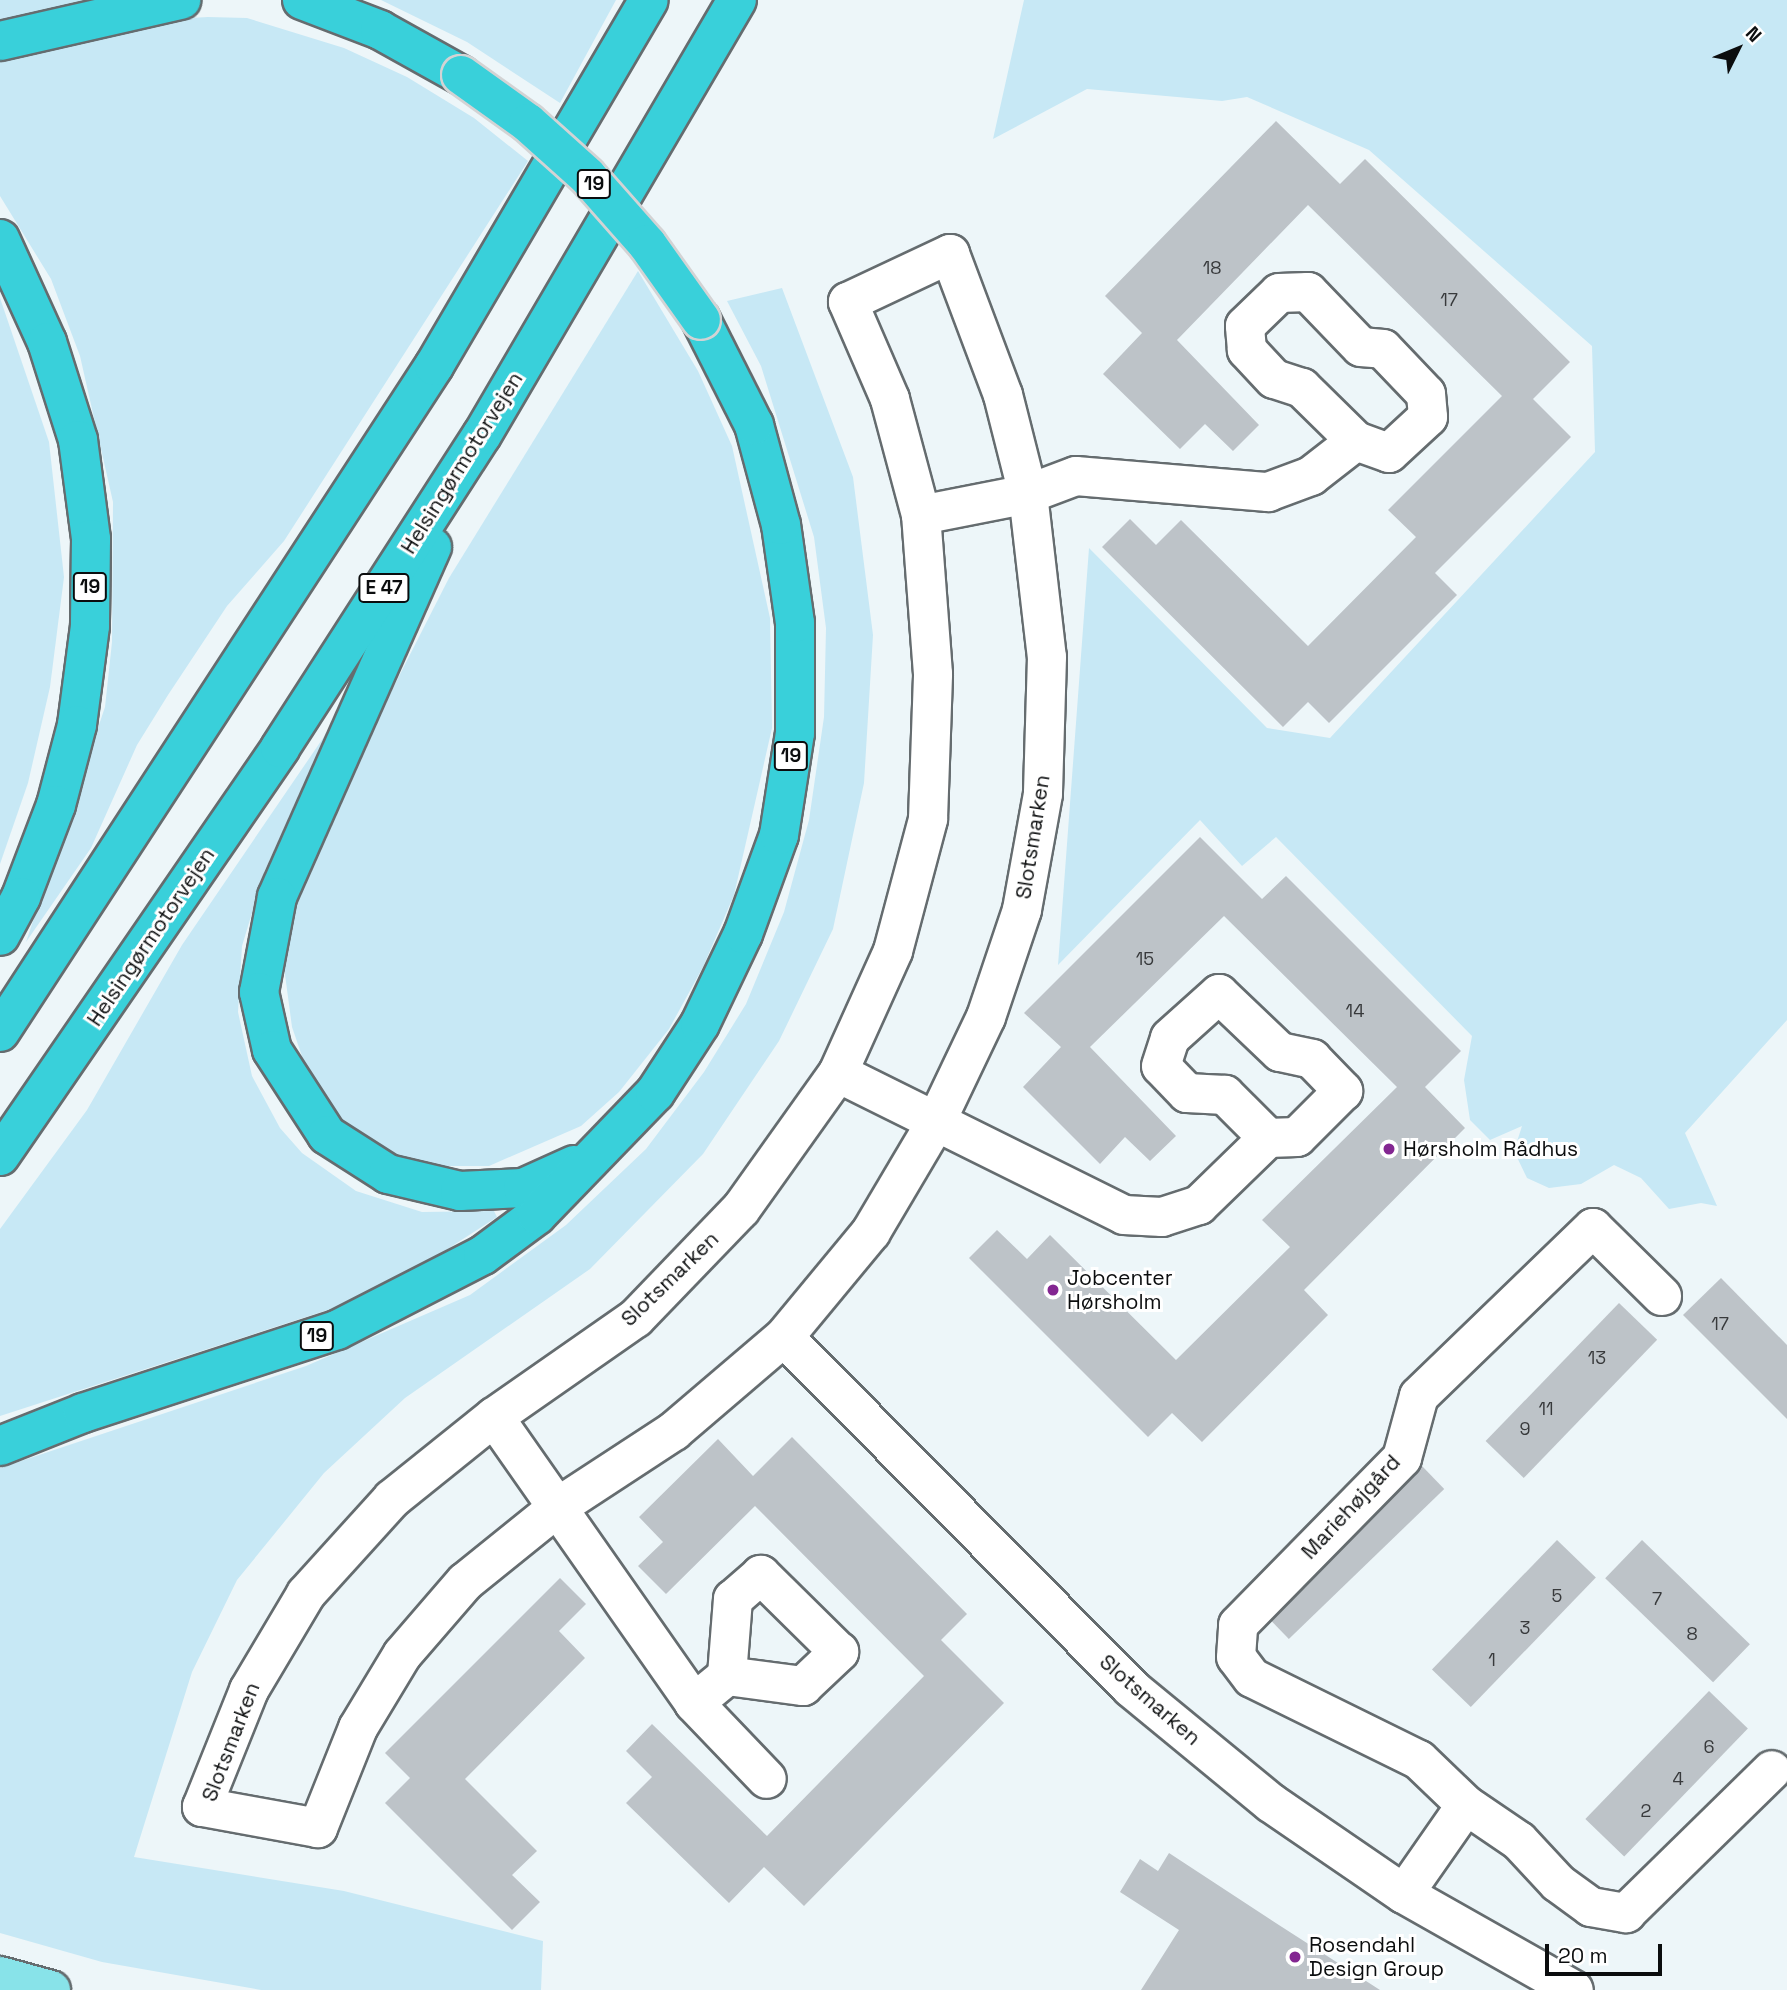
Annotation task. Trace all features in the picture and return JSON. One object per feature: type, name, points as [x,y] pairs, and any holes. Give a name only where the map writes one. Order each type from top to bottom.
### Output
[{"type":"highway","points":[[0,41],[181,0]]},
{"type":"highway","points":[[0,1032],[434,366],[649,0]]},
{"type":"highway","name":"Helsingørmotorvejen","points":[[0,1156],[280,748],[482,435],[737,0]]},
{"type":"highway","name":"19","points":[[0,1446],[83,1413],[337,1330],[483,1255],[526,1223],[655,1093],[700,1024],[743,934],[779,835],[794,733],[795,623],[781,525],[754,425],[701,320],[647,244],[587,176],[528,123],[461,75],[380,30],[298,1]]},
{"type":"highway","name":"19","points":[[0,239],[47,342],[78,440],[91,539],[90,626],[77,724],[56,805],[21,897],[0,936]]},
{"type":"highway","points":[[482,435],[277,897],[259,992],[272,1050],[327,1135],[388,1174],[460,1191],[523,1188],[595,1155]]},
{"type":"main road","points":[[0,1976],[51,1990]]},
{"type":"street","name":"Slotsmarken","points":[[950,254],[1003,395],[1028,494],[1047,657],[1043,794],[1022,910],[986,1017],[936,1122],[871,1232],[784,1337],[674,1431],[558,1507],[465,1582],[402,1655],[358,1728],[318,1828],[202,1807],[249,1690],[306,1594],[392,1499],[494,1417],[636,1318],[741,1209],[838,1073],[893,951],[928,819],[933,674],[922,516],[890,399],[848,302],[950,254]]},
{"type":"street","points":[[1308,292],[1361,347],[1383,349],[1426,394],[1427,417],[1389,453],[1356,441],[1302,388],[1274,379],[1247,350],[1245,326],[1279,293],[1308,292]]},
{"type":"street","points":[[922,516],[1028,494],[1076,476],[1268,492],[1311,476],[1356,441]]},
{"type":"street","points":[[838,1073],[1124,1216],[1162,1217],[1199,1205],[1268,1138],[1297,1137],[1343,1091],[1312,1059],[1280,1052],[1219,994],[1170,1038],[1161,1066],[1187,1093],[1226,1095],[1268,1138]]},
{"type":"street","name":"Mariehøjgård","points":[[1662,1296],[1593,1228],[1419,1396],[1402,1458],[1238,1625],[1236,1657],[1252,1678],[1419,1760],[1466,1805],[1519,1841],[1558,1883],[1591,1907],[1626,1913],[1772,1770]]},
{"type":"street","name":"Slotsmarken","points":[[784,1337],[1131,1688],[1271,1802],[1404,1894],[1574,1990]]},
{"type":"street","points":[[494,1417],[694,1703],[767,1779]]},
{"type":"street","points":[[694,1703],[727,1676]]},
{"type":"street","points":[[1404,1894],[1466,1805]]},
{"type":"shaded area","points":[[0,0],[99,0],[0,20]]},
{"type":"shaded area","points":[[381,0],[616,0],[560,103],[467,42]]},
{"type":"shaded area","points":[[1024,0],[1787,0],[1787,1020],[1685,1133],[1717,1206],[1701,1203],[1669,1209],[1641,1178],[1614,1165],[1581,1184],[1549,1188],[1527,1178],[1514,1151],[1522,1126],[1490,1140],[1470,1120],[1464,1080],[1472,1036],[1276,837],[1242,866],[1200,820],[1058,965],[1089,548],[1267,728],[1330,738],[1595,452],[1592,346],[1369,150],[1247,97],[1222,101],[1087,89],[993,139]]},
{"type":"shaded area","points":[[247,18],[344,48],[407,77],[474,118],[528,161],[284,541],[227,606],[168,695],[137,745],[91,848],[26,942],[105,707],[112,642],[113,502],[80,356],[51,279],[0,196],[0,57],[155,20]]},
{"type":"shaded area","points":[[638,271],[698,371],[732,446],[770,618],[772,728],[734,895],[703,967],[669,1029],[619,1092],[581,1126],[489,1166],[434,1166],[392,1156],[352,1133],[306,1068],[292,1027],[284,967],[294,912],[341,790],[449,578]]},
{"type":"shaded area","points":[[782,288],[853,477],[873,635],[864,783],[833,929],[779,1041],[703,1154],[590,1269],[405,1398],[324,1473],[237,1580],[192,1672],[134,1857],[344,1891],[543,1941],[541,1990],[261,1990],[102,1962],[0,1933],[0,1468],[306,1366],[470,1295],[566,1225],[646,1149],[704,1072],[746,1004],[784,912],[809,820],[824,717],[826,628],[814,537],[761,366],[727,301]]},
{"type":"shaded area","points":[[0,298],[49,442],[64,577],[50,687],[28,783],[0,864]]},
{"type":"shaded area","points":[[334,722],[265,870],[242,946],[238,1012],[252,1076],[280,1128],[302,1153],[356,1191],[422,1212],[494,1211],[497,1217],[409,1274],[343,1305],[0,1416],[0,1229],[87,1110],[182,945]]},
{"type":"building","points":[[1276,121],[1340,184],[1365,159],[1570,362],[1533,399],[1571,437],[1435,573],[1457,595],[1329,723],[1308,702],[1283,727],[1102,547],[1130,519],[1156,545],[1181,520],[1308,646],[1416,537],[1388,510],[1502,396],[1308,205],[1177,340],[1259,425],[1233,451],[1205,424],[1180,449],[1103,374],[1142,333],[1105,296]]},
{"type":"building","name":"Hørsholm Rådhus","points":[[1200,837],[1262,899],[1286,876],[1461,1051],[1425,1087],[1465,1128],[1304,1290],[1328,1315],[1202,1442],[1172,1413],[1148,1437],[969,1258],[997,1230],[1027,1259],[1050,1235],[1176,1360],[1290,1247],[1262,1220],[1397,1087],[1224,916],[1090,1047],[1176,1136],[1150,1161],[1125,1137],[1100,1164],[1023,1087],[1061,1047],[1024,1013]]},
{"type":"building","points":[[1721,1278],[1787,1345],[1787,1419],[1683,1315]]},
{"type":"building","points":[[1619,1303],[1657,1340],[1524,1478],[1486,1441]]},
{"type":"building","points":[[792,1437],[967,1614],[941,1640],[1004,1703],[804,1906],[764,1867],[729,1903],[626,1803],[652,1777],[626,1751],[652,1724],[767,1836],[924,1676],[755,1506],[666,1594],[638,1566],[663,1542],[639,1517],[718,1439],[753,1476]]},
{"type":"building","points":[[1422,1466],[1444,1489],[1289,1639],[1267,1616]]},
{"type":"building","points":[[1557,1540],[1596,1578],[1471,1707],[1432,1669]]},
{"type":"building","points":[[1642,1540],[1750,1644],[1713,1682],[1605,1578]]},
{"type":"building","points":[[560,1578],[586,1604],[559,1631],[585,1658],[465,1779],[537,1851],[512,1875],[540,1902],[512,1930],[385,1803],[410,1778],[385,1753]]},
{"type":"building","points":[[1709,1691],[1748,1729],[1624,1857],[1585,1819]]},
{"type":"building","points":[[1169,1853],[1380,1990],[1141,1990],[1179,1930],[1120,1892],[1140,1859],[1158,1871]]},
{"type":"place","name":"Hørsholm Rådhus","points":[[1389,1149]]},
{"type":"place","name":"Jobcenter Hørsholm","points":[[1053,1290]]},
{"type":"place","name":"Rosendahl Design Group","points":[[1295,1957]]}]
